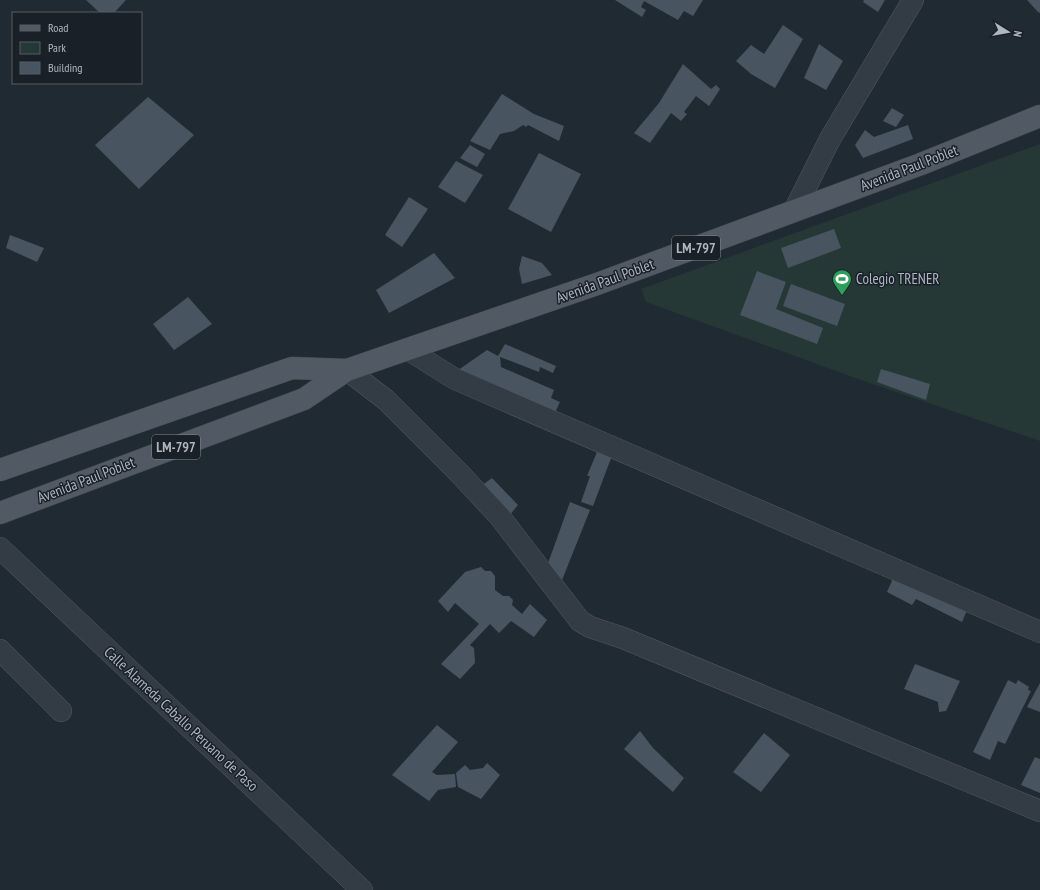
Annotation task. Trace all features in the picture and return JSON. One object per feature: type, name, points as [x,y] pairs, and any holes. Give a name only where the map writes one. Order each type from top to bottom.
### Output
[{"type":"main road","name":"Avenida Paul Poblet","points":[[0,513],[304,399],[347,370],[597,284],[794,212],[921,164],[1040,116]]},
{"type":"main road","name":"Avenida Paul Poblet","points":[[0,470],[292,368],[347,370]]},
{"type":"street","points":[[794,212],[830,139],[913,0]]},
{"type":"street","points":[[407,349],[455,379],[1040,632]]},
{"type":"street","points":[[347,370],[386,400],[460,474],[500,517],[580,621],[590,627],[623,638],[1040,811]]},
{"type":"street","name":"Calle Alameda Caballo Peruano de Paso","points":[[0,548],[362,890]]},
{"type":"street","points":[[0,650],[61,711]]},
{"type":"green space","name":"Colegio TRENER","points":[[1040,144],[1040,441],[861,380],[646,302],[641,289]]},
{"type":"building","points":[[86,0],[126,0],[115,12],[99,12]]},
{"type":"building","points":[[615,0],[703,0],[693,16],[684,11],[678,20],[644,1],[641,7],[646,10],[642,17]]},
{"type":"building","points":[[864,0],[885,0],[878,12],[863,2]]},
{"type":"building","points":[[1027,0],[1040,0],[1040,13],[1038,12]]},
{"type":"building","points":[[783,25],[803,39],[775,88],[751,74],[736,61],[751,45],[764,54]]},
{"type":"building","points":[[819,44],[843,61],[826,90],[804,78]]},
{"type":"building","points":[[683,64],[711,89],[716,85],[720,89],[709,106],[696,96],[684,112],[687,114],[681,121],[671,113],[650,143],[634,133],[659,103]]},
{"type":"building","points":[[502,94],[534,114],[564,126],[559,141],[528,125],[526,127],[523,125],[514,131],[500,134],[490,150],[470,141]]},
{"type":"building","points":[[148,97],[194,135],[139,189],[95,145]]},
{"type":"building","points":[[892,108],[904,115],[896,127],[883,121]]},
{"type":"building","points":[[908,125],[913,139],[863,158],[855,145],[865,130],[874,137]]},
{"type":"building","points":[[470,145],[485,154],[477,167],[460,158]]},
{"type":"building","points":[[539,153],[581,174],[551,232],[508,209]]},
{"type":"building","points":[[456,161],[483,175],[465,203],[438,187]]},
{"type":"building","points":[[409,197],[428,209],[402,247],[385,235]]},
{"type":"building","points":[[834,229],[841,248],[788,268],[781,248]]},
{"type":"building","points":[[10,235],[44,248],[37,262],[6,248]]},
{"type":"building","points":[[434,253],[455,278],[389,313],[376,290]]},
{"type":"building","points":[[522,256],[542,263],[552,275],[522,284],[519,269]]},
{"type":"building","points":[[757,271],[786,282],[776,309],[823,328],[817,344],[740,315]]},
{"type":"building","points":[[791,284],[845,304],[837,326],[783,306]]},
{"type":"building","points":[[188,297],[212,324],[174,350],[153,324]]},
{"type":"building","points":[[505,344],[556,366],[553,373],[540,367],[539,372],[500,357],[501,367],[554,390],[551,398],[560,402],[554,415],[454,373],[487,350],[498,356]]},
{"type":"building","points":[[881,369],[930,384],[926,400],[877,382]]},
{"type":"building","points":[[599,447],[613,453],[593,506],[581,502],[590,476],[587,476]]},
{"type":"building","points":[[492,478],[518,505],[509,516],[481,486]]},
{"type":"building","points":[[570,502],[590,510],[560,585],[547,566]]},
{"type":"building","points":[[481,567],[485,571],[491,571],[495,576],[495,590],[503,596],[509,596],[513,600],[512,605],[522,614],[530,604],[547,620],[534,637],[511,621],[499,633],[490,624],[470,645],[474,648],[475,663],[460,679],[441,664],[479,624],[455,603],[448,612],[438,601],[465,572]]},
{"type":"building","points":[[894,576],[968,608],[962,622],[916,599],[912,605],[887,592]]},
{"type":"building","points":[[915,664],[960,681],[946,711],[939,712],[938,702],[904,689]]},
{"type":"building","points":[[1008,680],[1016,684],[1018,680],[1029,687],[1028,690],[1031,691],[1005,744],[998,741],[990,760],[973,752]]},
{"type":"building","points":[[1040,683],[1040,712],[1027,707]]},
{"type":"building","points":[[437,725],[458,742],[432,772],[437,775],[455,774],[456,787],[438,790],[429,801],[392,775]]},
{"type":"building","points":[[640,731],[653,748],[684,778],[673,792],[624,749]]},
{"type":"building","points":[[764,733],[790,755],[761,792],[733,772]]},
{"type":"building","points":[[1035,757],[1040,759],[1040,793],[1021,785]]},
{"type":"building","points":[[487,763],[500,775],[481,799],[458,787],[456,773],[465,765],[470,770],[483,768]]},
{"type":"place","name":"Colegio TRENER","points":[[842,296]]}]
